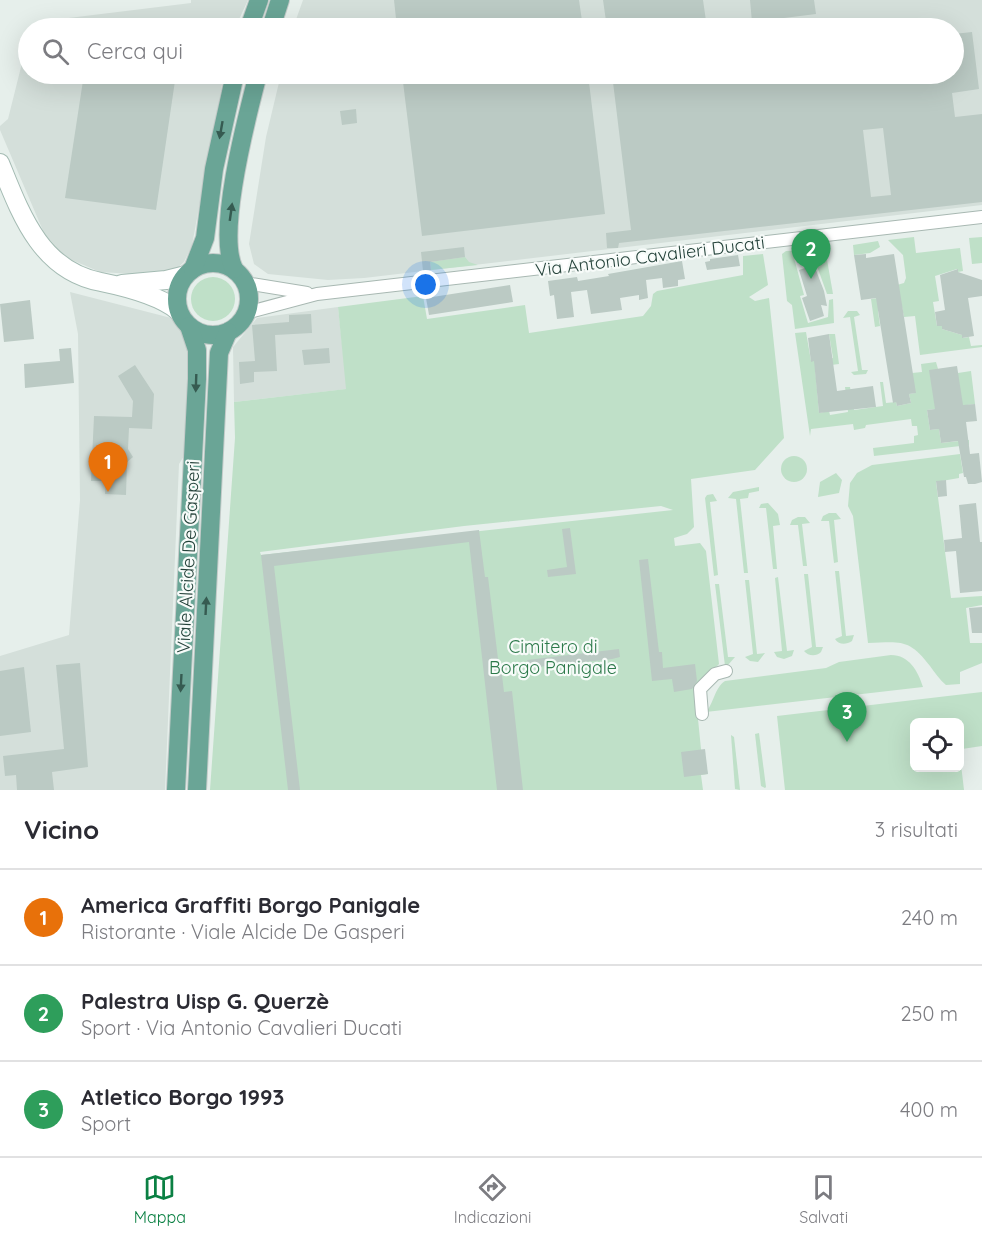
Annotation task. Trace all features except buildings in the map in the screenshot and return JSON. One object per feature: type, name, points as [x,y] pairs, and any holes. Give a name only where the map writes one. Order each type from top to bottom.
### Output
[{"type":"main road","points":[[253,18],[259,0]]},
{"type":"main road","points":[[274,18],[280,0]]},
{"type":"main road","points":[[233,84],[214,169],[205,238],[178,290],[178,310],[189,326],[208,335],[228,332],[242,321],[249,298],[228,251],[228,234],[243,140],[256,84]]},
{"type":"main road","points":[[189,272],[214,263],[239,276]]},
{"type":"main road","name":"Viale Alcide De Gasperi","points":[[176,790],[197,379],[197,350],[189,326]]},
{"type":"main road","name":"Viale Alcide De Gasperi","points":[[197,790],[219,353],[228,332]]},
{"type":"street","points":[[0,163],[29,228],[52,260],[78,276],[113,284],[162,301],[178,310]]},
{"type":"street","name":"Via Antonio Cavalieri Ducati","points":[[246,313],[317,294],[982,217]]},
{"type":"street","points":[[113,284],[166,280],[189,272]]},
{"type":"street","name":"Via Antonio Cavalieri Ducati","points":[[239,276],[317,294]]},
{"type":"street","points":[[702,714],[700,689],[714,674],[726,671]]},
{"type":"shaded area","points":[[191,0],[248,0],[240,18],[69,18],[191,3]]},
{"type":"shaded area","points":[[303,0],[982,0],[982,205],[364,278],[328,280],[268,274],[254,264],[249,244],[266,137],[279,84],[964,84],[964,18],[297,18]]},
{"type":"shaded area","points":[[18,79],[18,84],[222,84],[192,245],[184,262],[174,271],[150,275],[100,272],[65,257],[44,233],[0,130],[0,126],[8,119]]},
{"type":"shaded area","points":[[70,292],[179,320],[187,334],[191,348],[184,456],[179,464],[165,790],[0,790],[0,656],[69,635],[80,500],[78,334]]},
{"type":"shaded area","points":[[338,307],[347,389],[234,402],[233,347],[257,318]]},
{"type":"green space","points":[[914,237],[916,253],[960,248],[963,271],[958,272],[957,269],[935,276],[939,301],[933,302],[937,326],[962,335],[963,338],[969,337],[971,346],[982,345],[982,347],[920,355],[915,316],[904,317],[902,307],[878,311],[880,326],[875,327],[871,299],[899,295],[897,285],[904,283],[906,278],[903,255],[888,240]]},
{"type":"green space","points":[[982,237],[982,263],[972,264],[969,238]]},
{"type":"green space","points":[[878,241],[880,247],[870,253],[854,255],[853,245]]},
{"type":"green space","points":[[808,250],[812,263],[808,264],[804,255],[794,258],[804,295],[800,296],[808,323],[828,317],[829,300],[833,299],[834,323],[795,329],[792,305],[787,301],[782,254],[786,251]]},
{"type":"green space","name":"Cimitero di Borgo Panigale","points":[[763,254],[768,285],[749,297],[755,301],[769,298],[784,438],[755,470],[691,479],[694,527],[687,534],[674,538],[675,546],[700,543],[706,551],[719,664],[695,689],[701,749],[708,774],[701,775],[703,790],[210,790],[235,438],[234,402],[346,389],[338,307],[423,296],[427,319],[525,305],[529,333],[643,316],[651,306],[653,294],[657,291],[743,275],[743,256]],"holes":[[[661,506],[673,510],[261,555],[260,552],[464,526]]]},
{"type":"green space","points":[[826,254],[833,294],[827,294],[813,255]]},
{"type":"green space","points":[[465,257],[469,262],[478,265],[431,270],[430,262]]},
{"type":"green space","points":[[213,277],[228,284],[235,299],[228,314],[213,321],[198,314],[191,299],[198,284]]},
{"type":"green space","points":[[848,311],[857,311],[860,315],[854,317],[862,370],[868,370],[866,374],[854,375],[851,372],[858,371],[850,317],[843,318]]},
{"type":"green space","points":[[806,332],[811,361],[833,358],[829,334],[835,334],[839,364],[815,367],[819,413],[829,411],[830,415],[848,412],[845,387],[850,387],[854,410],[883,406],[880,382],[883,382],[886,403],[896,402],[897,406],[911,403],[909,394],[915,393],[912,373],[922,372],[921,364],[936,362],[938,369],[958,373],[971,371],[975,404],[927,410],[930,430],[939,429],[941,443],[969,440],[969,445],[874,456],[873,448],[914,443],[914,436],[918,435],[917,426],[912,426],[911,419],[866,425],[865,428],[854,430],[853,424],[811,429],[810,436],[795,333]]},
{"type":"green space","points":[[960,454],[963,473],[959,474],[959,478],[936,482],[951,598],[982,596],[982,605],[966,608],[970,643],[982,643],[982,663],[960,672],[960,684],[946,685],[923,657],[910,646],[896,642],[868,643],[853,516],[848,506],[850,483],[857,473],[872,465]]},
{"type":"green space","points":[[794,456],[804,459],[807,469],[804,479],[794,482],[784,479],[781,469],[784,459]]},
{"type":"green space","points":[[836,473],[842,480],[839,493],[818,497],[820,482]]},
{"type":"green space","points":[[759,487],[759,491],[749,493],[748,498],[740,499],[748,573],[744,573],[736,499],[728,498],[733,492]]},
{"type":"green space","points":[[713,494],[717,501],[710,502],[718,575],[714,576],[705,498]]},
{"type":"green space","points":[[768,503],[778,514],[780,525],[773,526],[777,569],[773,569],[766,508],[759,508],[761,504]]},
{"type":"green space","points":[[836,513],[841,519],[834,520],[838,562],[834,563],[829,521],[821,521],[823,516]]},
{"type":"green space","points":[[805,517],[810,523],[802,524],[807,566],[803,566],[798,525],[790,525],[792,520]]},
{"type":"green space","points":[[835,571],[839,571],[846,636],[854,635],[852,641],[845,644],[835,639],[842,636]]},
{"type":"green space","points":[[804,574],[808,574],[816,647],[823,647],[819,654],[814,655],[804,651],[812,647]]},
{"type":"green space","points":[[778,577],[787,651],[794,650],[792,656],[784,659],[777,657],[774,652],[782,651],[775,578]]},
{"type":"green space","points":[[745,580],[749,580],[757,654],[765,653],[758,662],[750,661],[745,657],[753,654]]},
{"type":"green space","points":[[715,584],[719,584],[728,657],[735,657],[725,666]]},
{"type":"green space","points":[[891,655],[903,658],[912,665],[923,687],[706,712],[719,687],[725,681],[826,668],[839,662]]},
{"type":"green space","points":[[982,692],[982,746],[964,749],[964,718],[910,718],[910,772],[962,772],[964,790],[785,790],[777,716]]},
{"type":"green space","points":[[759,733],[765,788],[761,786],[755,734]]},
{"type":"green space","points":[[731,735],[734,737],[740,790],[735,789]]},
{"type":"place","name":"Palestra Uisp G. Querzè","points":[[811,279]]},
{"type":"place","name":"America Graffiti Borgo Panigale","points":[[108,492]]},
{"type":"place","name":"Atletico Borgo 1993","points":[[847,742]]}]
